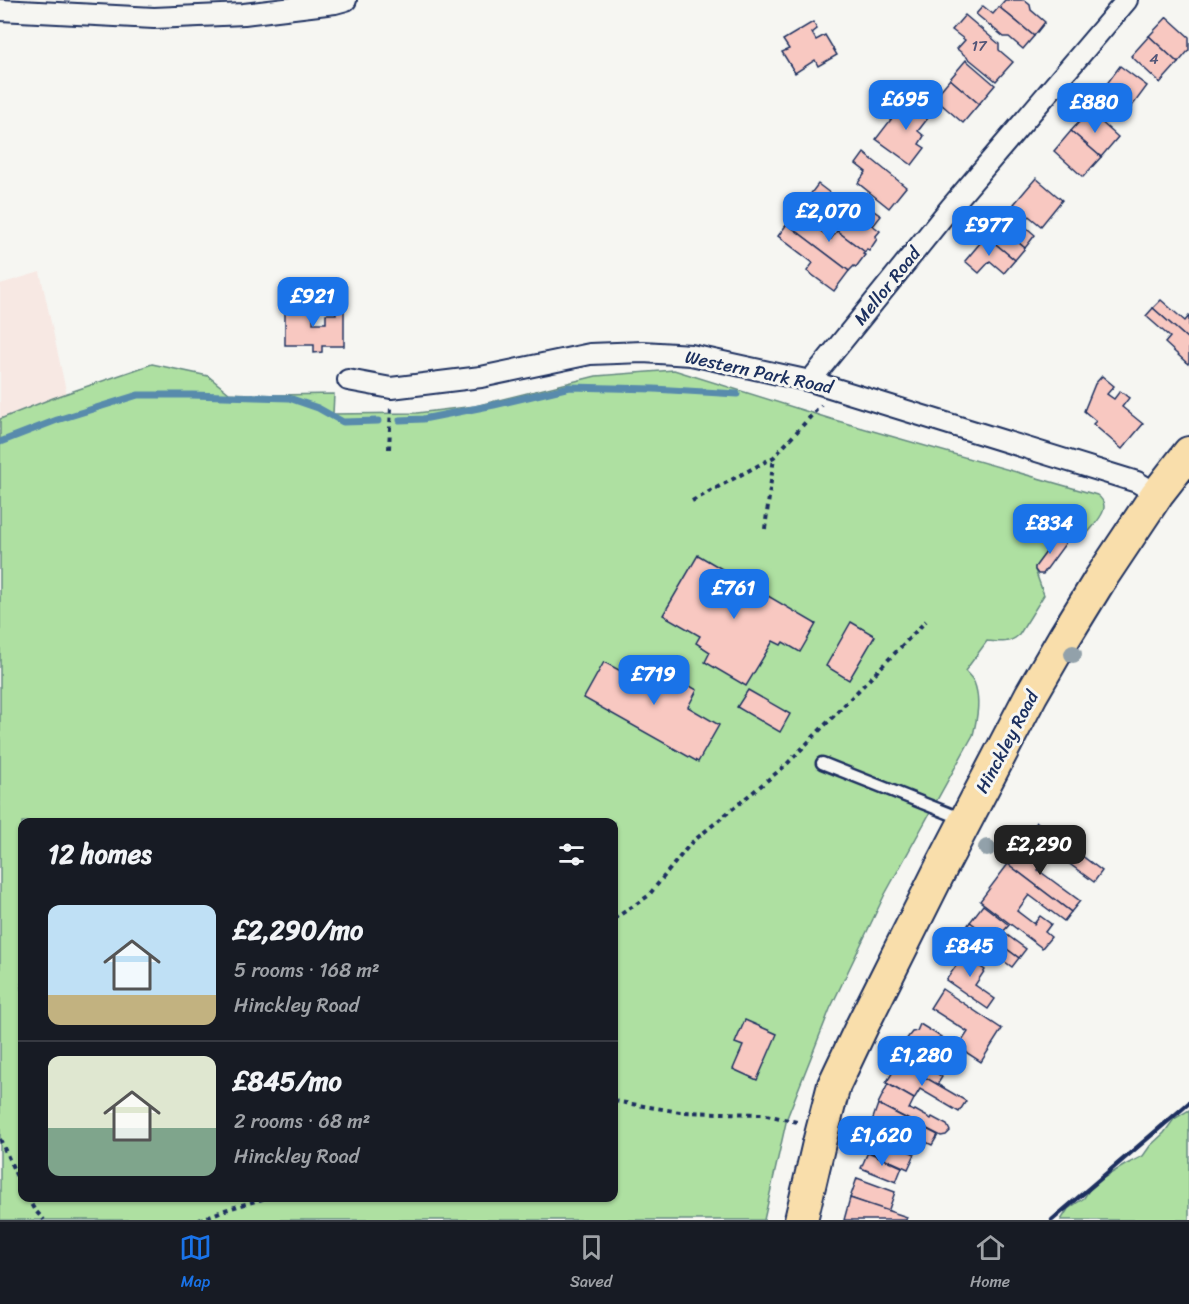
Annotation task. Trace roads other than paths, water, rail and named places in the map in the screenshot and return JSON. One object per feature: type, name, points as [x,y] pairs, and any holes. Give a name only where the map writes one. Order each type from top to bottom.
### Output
[{"type":"main road","name":"Hinckley Road","points":[[801,1220],[834,1085],[942,866],[1031,695],[1064,638],[1099,580],[1157,494],[1189,453]]},
{"type":"street","points":[[0,10],[154,18],[244,14],[346,0]]},
{"type":"street","name":"Mellor Road","points":[[810,381],[950,208],[1127,0]]},
{"type":"street","name":"Western Park Road","points":[[348,380],[391,388],[480,376],[590,354],[643,352],[691,355],[835,388],[1137,482],[1157,494]]},
{"type":"lane","points":[[822,763],[966,820]]},
{"type":"waterway","points":[[400,420],[423,419],[570,387],[737,394]]},
{"type":"waterway","points":[[0,442],[57,420],[138,395],[289,398],[318,408],[343,422],[378,421]]},
{"type":"railway","points":[[1052,1220],[1189,1103]]}]
